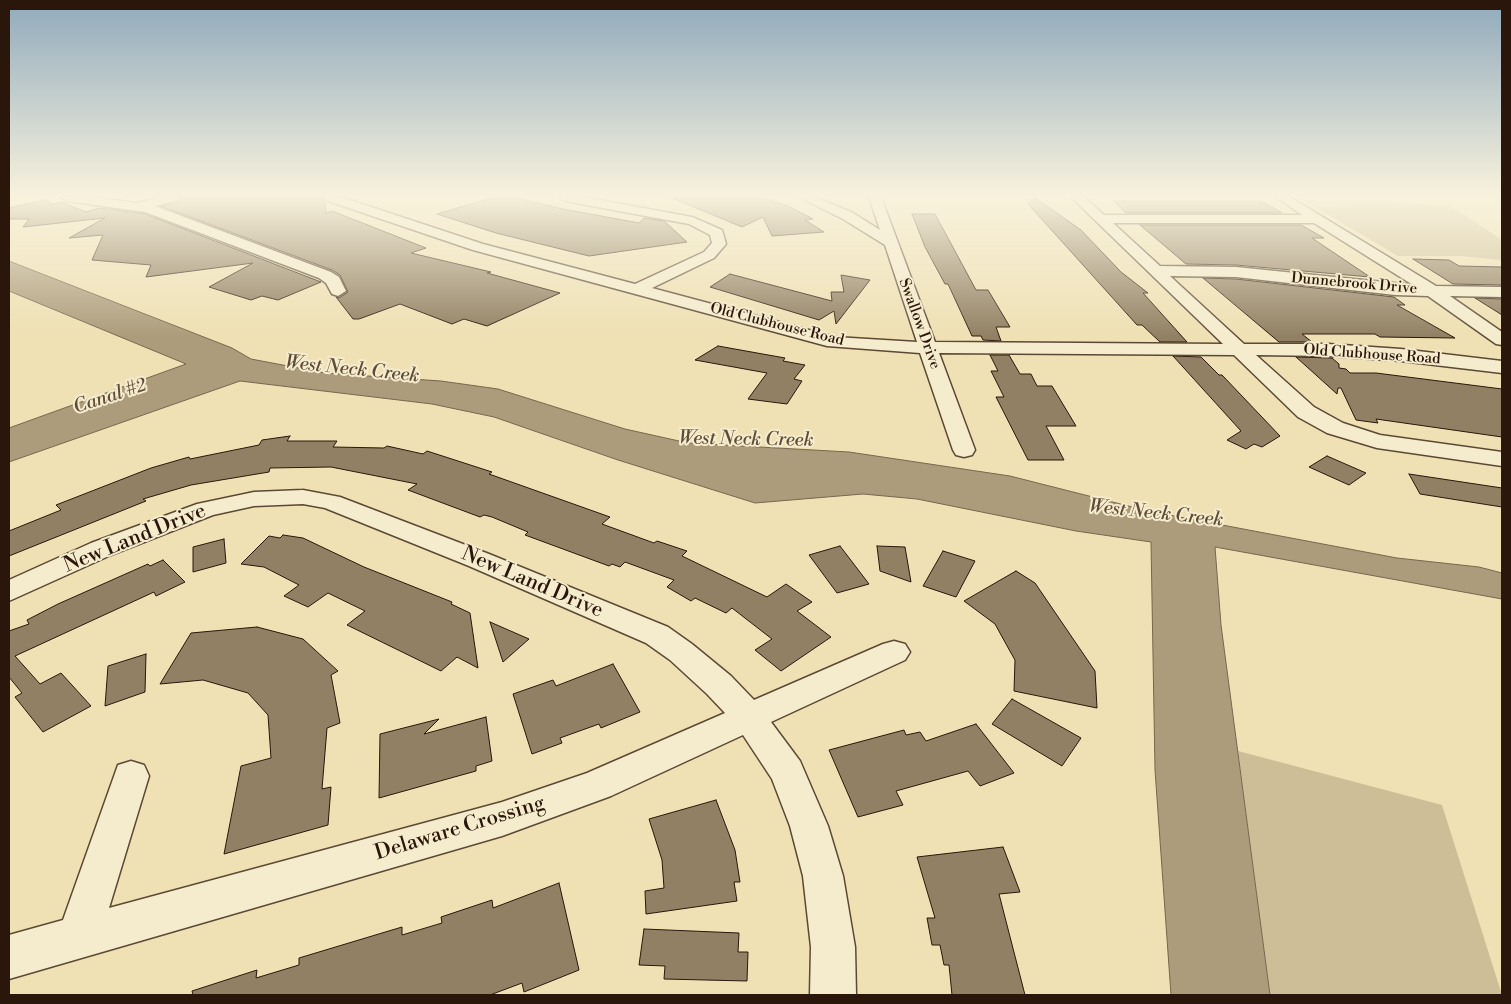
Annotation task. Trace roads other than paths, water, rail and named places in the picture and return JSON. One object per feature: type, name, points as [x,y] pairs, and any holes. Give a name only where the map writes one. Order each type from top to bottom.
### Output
[{"type":"street","points":[[243,244],[325,274],[333,280],[338,291]]},
{"type":"street","name":"Old Clubhouse Road","points":[[469,244],[834,342],[867,346],[1360,352],[1502,367]]},
{"type":"street","points":[[638,289],[709,255],[719,244]]},
{"type":"street","name":"Swallow Drive","points":[[891,244],[964,450]]},
{"type":"street","points":[[1129,244],[1306,412],[1335,428],[1377,441],[1502,459]]},
{"type":"street","points":[[1358,244],[1431,290],[1502,340]]},
{"type":"street","name":"Dunnebrook Drive","points":[[1158,271],[1236,272],[1376,288],[1502,292]]},
{"type":"street","name":"New Land Drive","points":[[9,591],[101,549],[206,509],[254,499],[282,497],[331,502],[657,635],[681,652],[719,685],[749,717],[787,772],[809,826],[823,876],[832,938],[833,995]]},
{"type":"street","name":"Delaware Crossing","points":[[9,957],[502,819],[598,785],[894,652]]},
{"type":"street","points":[[79,937],[131,776]]},
{"type":"water","points":[[9,261],[232,348],[251,359],[325,373],[441,381],[498,389],[625,429],[688,443],[849,452],[1010,476],[1148,511],[1397,558],[1479,567],[1502,573],[1502,599],[1215,547],[1221,625],[1270,995],[1171,995],[1155,770],[1151,542],[1076,531],[917,499],[863,494],[755,503],[618,460],[494,417],[432,404],[240,381],[9,462],[9,428],[186,364],[9,291]]},
{"type":"water label","name":"West Neck Creek","points":[[352,370]]},
{"type":"water label","name":"Canal #2","points":[[110,397]]},
{"type":"water label","name":"West Neck Creek","points":[[746,440]]},
{"type":"water label","name":"West Neck Creek","points":[[1156,514]]}]
